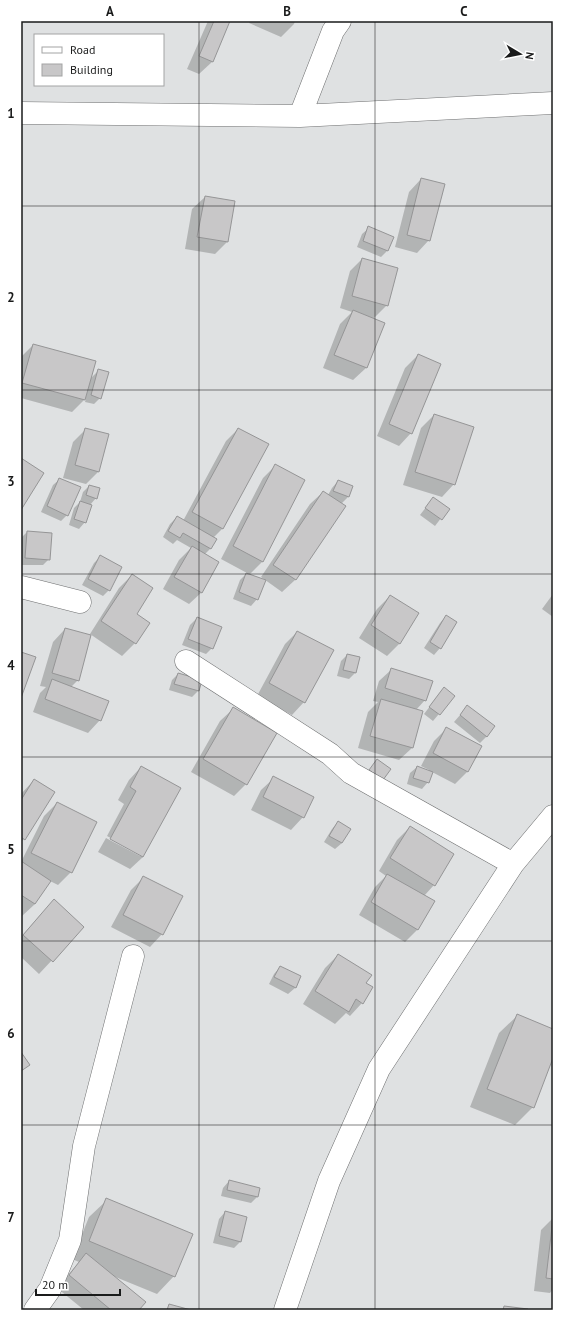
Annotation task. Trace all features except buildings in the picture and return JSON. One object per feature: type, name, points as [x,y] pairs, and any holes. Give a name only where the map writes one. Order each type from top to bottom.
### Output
[{"type":"street","points":[[300,116],[333,31],[340,21]]},
{"type":"street","points":[[21,113],[300,116],[553,103]]},
{"type":"street","points":[[21,587],[80,602]]},
{"type":"street","points":[[186,661],[330,754],[350,773],[513,864]]},
{"type":"street","points":[[285,1310],[329,1181],[379,1069],[513,864],[553,816]]},
{"type":"street","points":[[35,1310],[50,1289],[70,1240],[84,1146],[133,956]]}]
